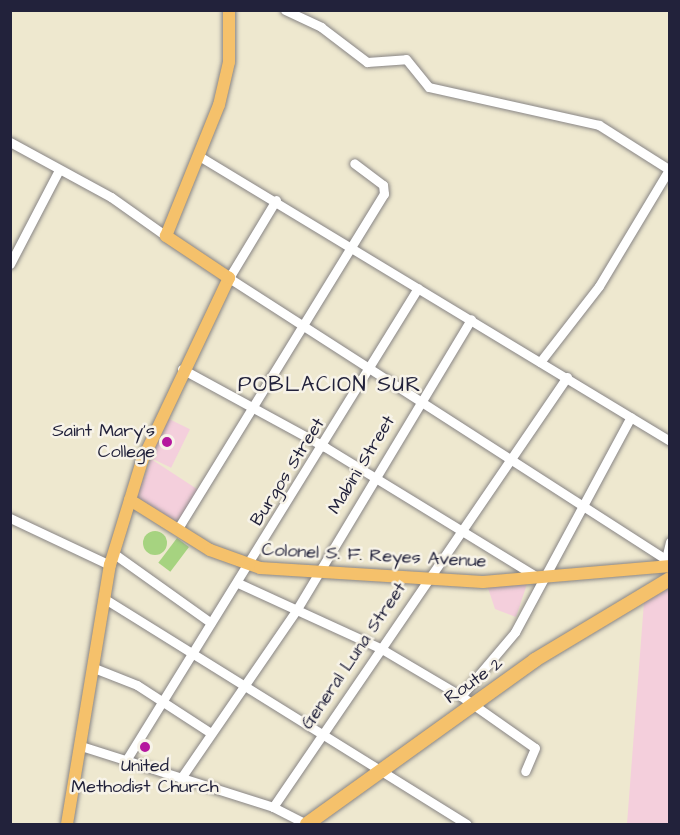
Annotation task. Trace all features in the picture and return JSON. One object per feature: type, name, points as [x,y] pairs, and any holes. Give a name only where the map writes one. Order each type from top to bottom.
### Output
[{"type":"highway","name":"Route 2","points":[[307,824],[381,769],[466,700],[669,579]]},
{"type":"main road","points":[[67,825],[112,559],[130,500],[182,369],[229,278],[166,236],[225,86],[229,10]]},
{"type":"main road","name":"Colonel S. F. Reyes Avenue","points":[[130,500],[177,530],[248,566],[424,581],[539,577],[668,562]]},
{"type":"street","points":[[285,10],[321,27],[367,62],[404,58],[429,87],[599,125],[669,169],[599,286],[540,362]]},
{"type":"street","points":[[10,142],[166,236]]},
{"type":"street","points":[[199,156],[276,200],[669,441]]},
{"type":"street","points":[[177,530],[254,408],[385,189],[354,163]]},
{"type":"street","points":[[10,264],[59,170]]},
{"type":"street","points":[[276,200],[229,278],[371,367],[668,562]]},
{"type":"street","name":"Burgos Street","points":[[125,762],[211,623],[325,447],[418,288]]},
{"type":"street","name":"Mabini Street","points":[[181,778],[297,609],[373,478],[471,319]]},
{"type":"street","points":[[182,369],[325,447],[539,577]]},
{"type":"street","name":"General Luna Street","points":[[273,807],[424,581],[567,377]]},
{"type":"street","points":[[466,700],[515,632],[539,577],[631,417]]},
{"type":"street","points":[[10,518],[112,559],[211,623]]},
{"type":"street","points":[[668,562],[669,541]]},
{"type":"street","points":[[238,583],[380,648],[466,700],[535,748],[525,771]]},
{"type":"street","points":[[105,599],[322,731],[467,825]]},
{"type":"street","points":[[94,668],[164,701],[211,733]]},
{"type":"street","points":[[81,746],[125,762],[273,807],[307,824]]},
{"type":"shaded area","name":"Saint Mary's College","points":[[163,416],[190,429],[171,468],[144,455]]},
{"type":"shaded area","points":[[151,459],[200,491],[177,523],[136,498]]},
{"type":"shaded area","points":[[528,581],[516,617],[495,609],[487,585]]},
{"type":"shaded area","points":[[669,587],[669,824],[627,824],[644,602]]},
{"type":"green space","points":[[155,531],[163,535],[167,543],[163,551],[155,555],[147,551],[143,543],[147,535]]},
{"type":"green space","points":[[177,538],[189,547],[170,572],[158,563]]},
{"type":"place","name":"Saint Mary's College","points":[[167,442]]},
{"type":"place","name":"United Methodist Church","points":[[145,747]]},
{"type":"district","name":"POBLACION SUR","points":[[330,385]]}]
